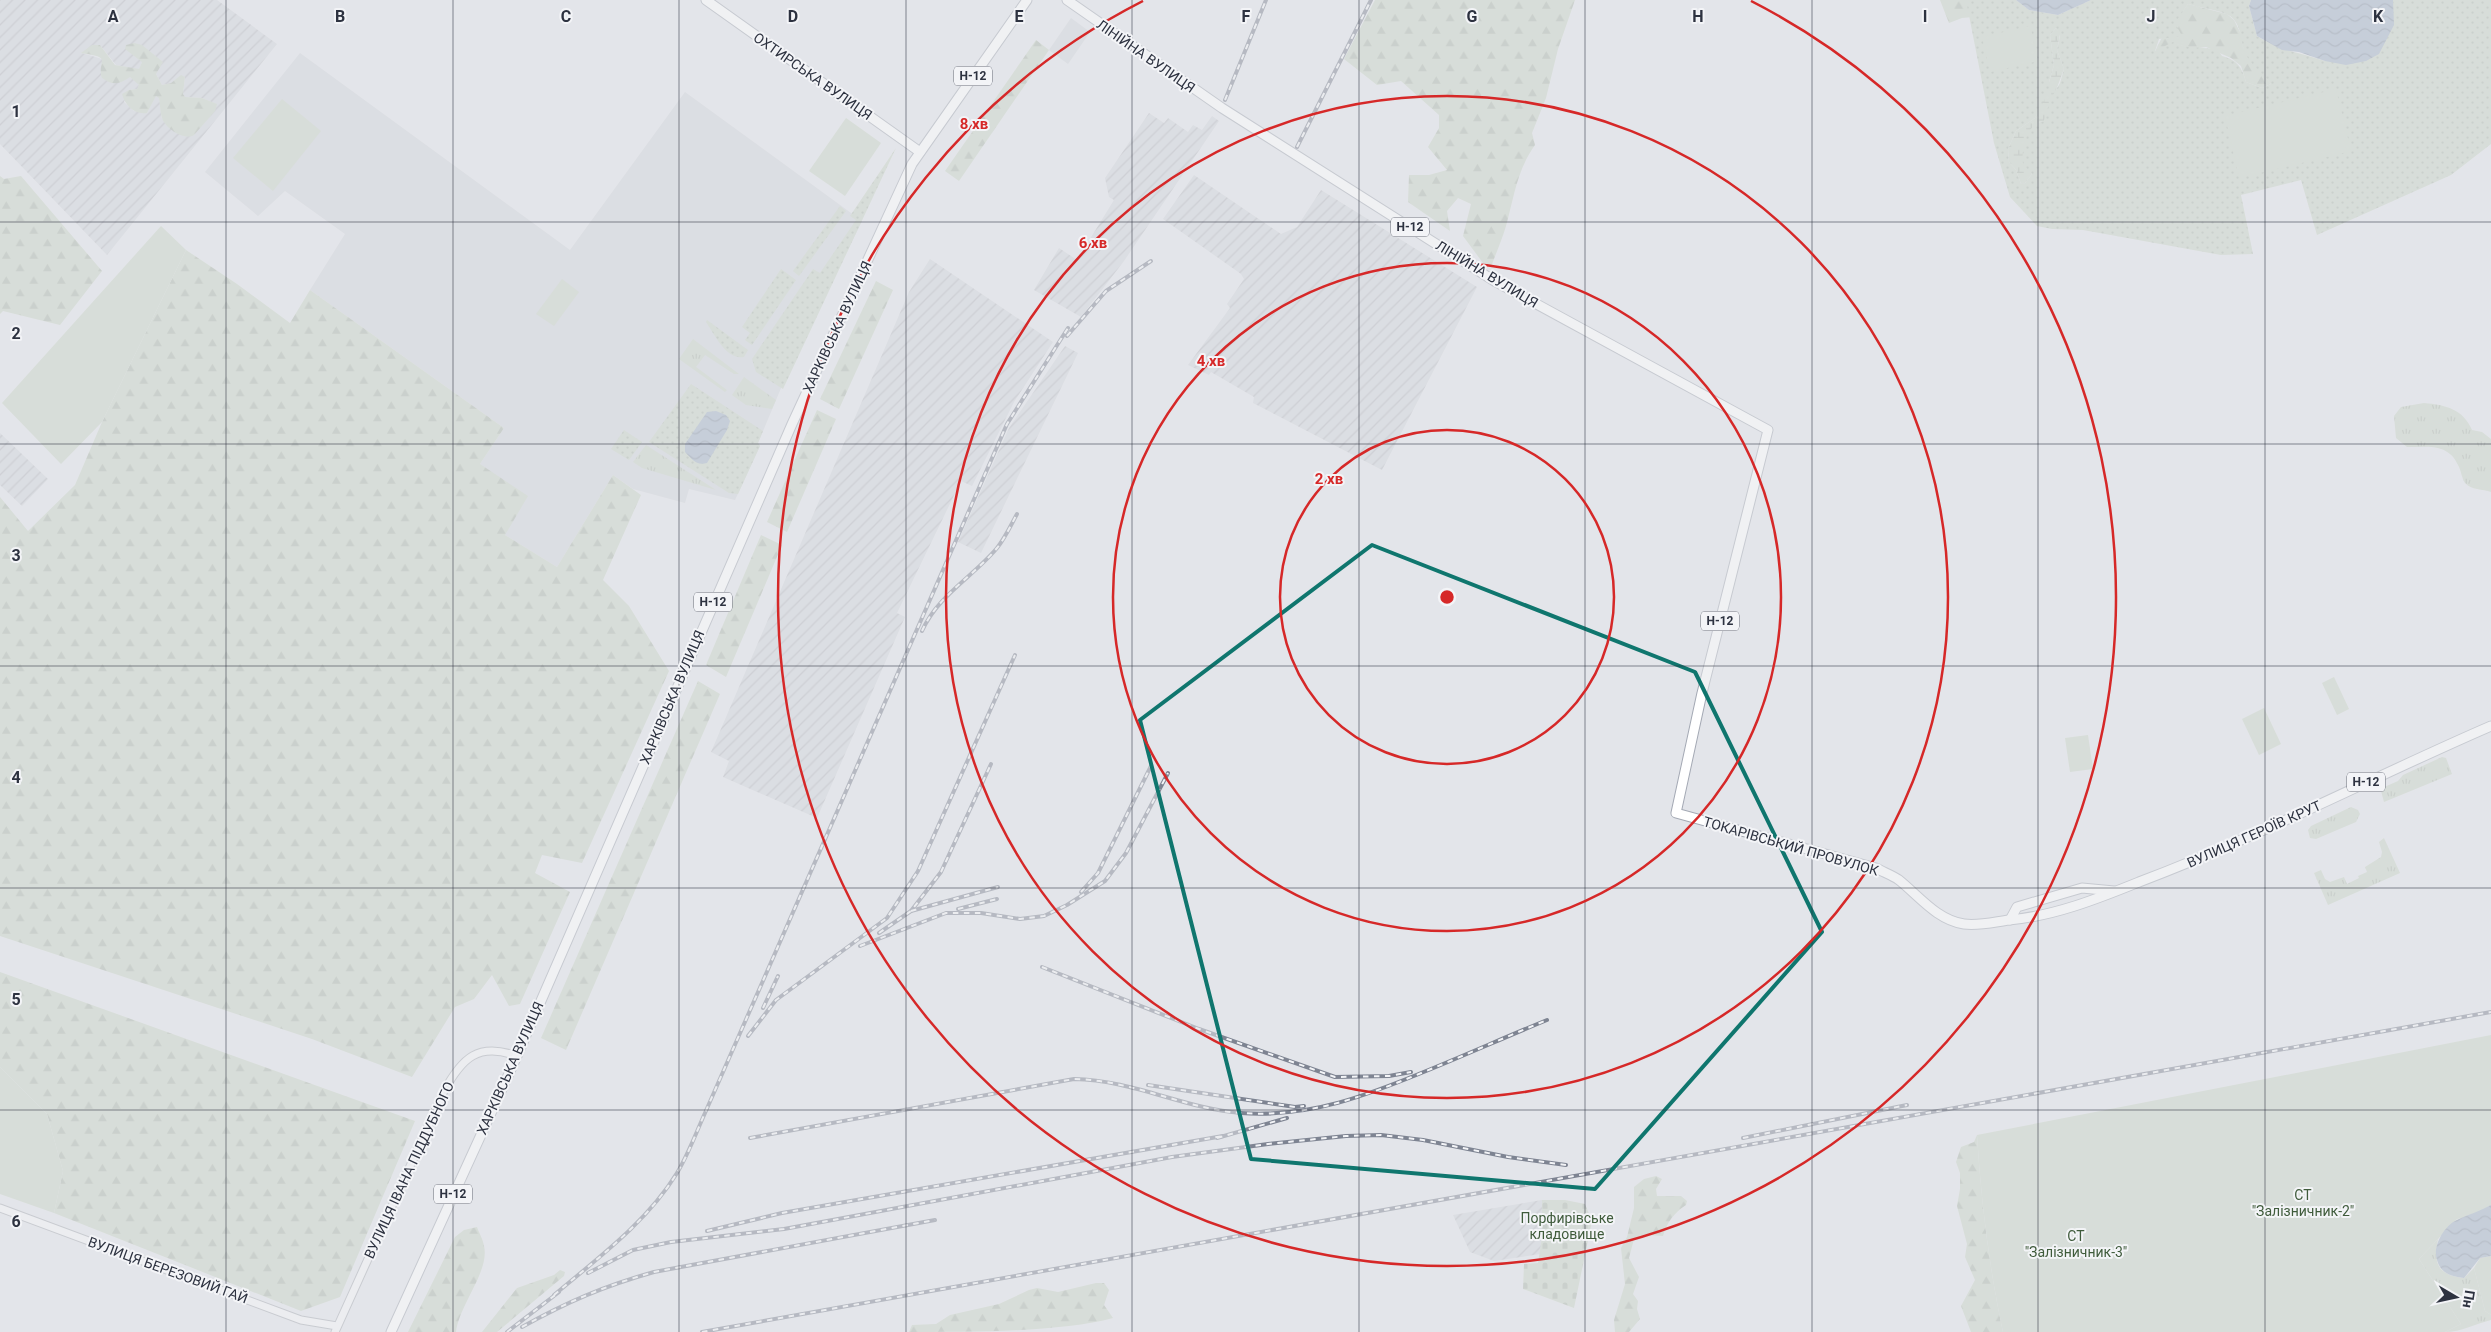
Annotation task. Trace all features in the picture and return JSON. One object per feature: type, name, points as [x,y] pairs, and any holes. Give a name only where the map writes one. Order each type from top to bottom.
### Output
[{"type":"main road","name":"ОХТИРСЬКА ВУЛИЦЯ","points":[[706,0],[920,152]]},
{"type":"main road","name":"ХАРКІВСЬКА ВУЛИЦЯ","points":[[391,1332],[517,1056],[782,445],[863,269],[920,152],[1027,0]]},
{"type":"main road","name":"ЛІНІЙНА ВУЛИЦЯ","points":[[1067,0],[1222,108],[1496,282],[1768,430],[1702,693],[1676,814]]},
{"type":"main road","name":"ВУЛИЦЯ ГЕРОЇВ КРУТ","points":[[2010,920],[2023,920],[2068,908],[2119,891],[2243,841],[2491,726]]},
{"type":"main road","name":"ТОКАРІВСЬКИЙ ПРОВУЛОК","points":[[1676,814],[1876,868],[1897,879],[1936,912],[1950,920],[1963,924],[1984,924],[2010,920]]},
{"type":"main road","points":[[2010,920],[2017,907],[2082,888],[2119,891]]},
{"type":"street","name":"ВУЛИЦЯ ІВАНА ПІДДУБНОГО","points":[[336,1329],[444,1092],[458,1066],[472,1055],[489,1051],[502,1050],[517,1056]]},
{"type":"street","name":"ВУЛИЦЯ БЕРЕЗОВИЙ ГАЙ","points":[[0,1208],[301,1320],[336,1329]]},
{"type":"highlighted area","points":[[1372,545],[1695,672],[1822,932],[1595,1189],[1251,1159],[1140,720]]},
{"type":"shaded area","points":[[0,0],[217,0],[277,44],[107,255],[0,144]],"holes":[[[100,45],[116,65],[139,70],[142,62],[156,74],[162,85],[171,83],[181,76],[185,77],[183,94],[185,97],[202,98],[216,104],[162,119],[159,97],[156,95],[147,113],[134,111],[124,102],[129,90],[138,89],[137,81],[130,77],[102,78],[104,62],[102,59],[82,53]]]},
{"type":"shaded area","points":[[1071,18],[1090,32],[1068,64],[1049,50]]},
{"type":"shaded area","points":[[300,53],[570,250],[685,92],[862,221],[789,369],[758,443],[760,446],[735,500],[689,489],[685,503],[633,489],[613,475],[557,567],[505,535],[480,464],[504,428],[310,290],[345,234],[285,191],[258,216],[205,172]]},
{"type":"shaded area","points":[[1149,113],[1164,123],[1168,118],[1188,132],[1193,125],[1202,130],[1212,116],[1219,121],[1124,261],[1081,317],[1034,290],[1059,248],[1077,260],[1114,200],[1109,197],[1105,178]]},
{"type":"shaded area","points":[[1194,175],[1281,234],[1297,227],[1321,190],[1477,287],[1382,470],[1253,403],[1254,397],[1211,372],[1209,375],[1188,365],[1230,308],[1227,304],[1244,279],[1241,274],[1163,219]]},
{"type":"shaded area","points":[[930,259],[1053,342],[1014,402],[972,486],[961,481],[897,613],[905,617],[817,818],[723,777],[729,761],[711,752],[909,292]]},
{"type":"shaded area","points":[[1065,346],[1078,353],[981,553],[958,542],[1009,428]]},
{"type":"shaded area","points":[[0,433],[48,479],[22,506],[0,485]]},
{"type":"shaded area","points":[[1542,1200],[1540,1254],[1494,1261],[1470,1252],[1453,1215]]},
{"type":"green space","points":[[1375,0],[1575,0],[1558,49],[1546,98],[1532,133],[1535,145],[1520,174],[1504,231],[1491,267],[1483,263],[1463,236],[1471,204],[1458,198],[1447,211],[1450,231],[1408,202],[1409,175],[1429,175],[1447,170],[1428,147],[1439,128],[1439,115],[1401,81],[1377,85],[1344,59]]},
{"type":"green space","points":[[1940,0],[1974,0],[1973,17],[1962,18],[1949,23]]},
{"type":"green space","points":[[1966,0],[2016,0],[2029,10],[2058,15],[2091,0],[2251,0],[2249,6],[2257,36],[2281,48],[2325,61],[2386,38],[2393,25],[2393,0],[2491,0],[2491,144],[2451,175],[2317,235],[2301,180],[2241,195],[2253,254],[2221,255],[2083,230],[2052,229],[2037,226],[2010,197],[1994,143]],"holes":[[[2188,4],[2222,12],[2230,16],[2237,23],[2243,47],[2248,57],[2271,84],[2262,88],[2246,82],[2243,72],[2238,65],[2222,56],[2218,50],[2184,46],[2173,42],[2155,51],[2159,39],[2182,36],[2175,23]],[[2056,28],[2060,36],[2057,50],[2064,69],[2060,83],[2050,100],[2044,121],[2033,127],[2026,138],[2023,164],[2032,174],[2025,183],[2021,184],[2016,170],[2009,162],[2008,149],[2016,131],[2035,118],[2050,89],[2049,82],[2054,65],[2050,35]]]},
{"type":"green space","points":[[2188,4],[2227,14],[2234,20],[2242,36],[2243,47],[2271,84],[2262,88],[2246,82],[2241,66],[2231,58],[2206,47],[2192,49],[2173,43],[2155,52],[2165,33]]},
{"type":"green space","points":[[2030,26],[2038,61],[1990,72],[1982,37]]},
{"type":"green space","points":[[2056,28],[2060,34],[2057,50],[2064,69],[2046,117],[2044,121],[2039,122],[2029,169],[2032,174],[2025,183],[2021,184],[2016,170],[2009,162],[2008,149],[2016,131],[2035,118],[2045,96],[2054,65],[2050,35]]},
{"type":"green space","points":[[1036,40],[1049,50],[959,181],[945,171]]},
{"type":"green space","points":[[134,43],[142,45],[163,62],[156,74],[162,85],[171,83],[181,75],[185,77],[183,94],[185,97],[202,98],[217,104],[215,111],[194,135],[180,135],[167,126],[162,118],[159,98],[156,96],[147,113],[134,111],[125,102],[122,94],[129,90],[137,89],[139,85],[130,77],[116,83],[106,81],[102,78],[101,58],[81,53],[92,45],[100,45],[115,65],[139,69],[142,62],[125,49],[126,45]]},
{"type":"green space","points":[[2336,89],[2351,151],[2239,178],[2225,116]]},
{"type":"green space","points":[[282,99],[321,131],[273,191],[233,158]]},
{"type":"green space","points":[[846,118],[881,143],[845,196],[809,171]]},
{"type":"green space","points":[[896,148],[783,389],[756,372],[752,359],[813,269],[820,273],[856,220],[850,216]]},
{"type":"green space","points":[[0,176],[4,179],[21,176],[102,271],[60,325],[3,311],[0,314]]},
{"type":"green space","points":[[840,206],[846,211],[799,276],[793,271]]},
{"type":"green space","points":[[161,226],[186,250],[102,422],[61,464],[2,403]]},
{"type":"green space","points":[[186,250],[290,323],[310,290],[504,428],[480,464],[528,496],[505,535],[557,567],[613,475],[641,495],[603,580],[629,606],[669,671],[582,863],[542,855],[535,873],[570,892],[520,1004],[509,1006],[492,975],[474,999],[455,1007],[412,1077],[312,1039],[0,936],[0,497],[28,531],[75,485],[102,422]]},
{"type":"green space","points":[[781,269],[796,280],[752,345],[745,340],[750,333],[742,327]]},
{"type":"green space","points":[[562,279],[579,292],[554,326],[536,314]]},
{"type":"green space","points":[[876,281],[893,290],[839,409],[820,399]]},
{"type":"green space","points":[[707,320],[748,350],[744,357],[732,355],[726,351],[706,322]]},
{"type":"green space","points":[[693,339],[739,374],[734,374],[705,355],[696,367],[727,390],[725,392],[679,359]]},
{"type":"green space","points":[[744,377],[776,400],[772,409],[746,405],[732,395]]},
{"type":"green space","points":[[691,384],[763,431],[758,443],[760,446],[738,494],[729,493],[649,442]]},
{"type":"green space","points":[[2424,403],[2453,409],[2464,417],[2472,430],[2482,432],[2491,439],[2491,492],[2474,488],[2465,483],[2458,465],[2449,453],[2430,447],[2407,447],[2396,438],[2394,416],[2401,407]]},
{"type":"green space","points":[[817,410],[836,419],[787,532],[767,522]]},
{"type":"green space","points":[[624,430],[642,442],[629,460],[611,449]]},
{"type":"green space","points":[[646,445],[716,490],[642,468],[633,462]]},
{"type":"green space","points":[[761,535],[782,545],[726,677],[706,665]]},
{"type":"green space","points":[[2334,677],[2349,709],[2337,715],[2322,683]]},
{"type":"green space","points":[[698,681],[720,694],[566,1050],[541,1038]]},
{"type":"green space","points":[[2264,708],[2281,744],[2259,755],[2242,719]]},
{"type":"green space","points":[[2088,735],[2093,769],[2070,772],[2065,738]]},
{"type":"green space","points":[[2442,757],[2446,758],[2452,774],[2384,802],[2382,788],[2398,781],[2403,775]]},
{"type":"green space","points":[[2351,807],[2358,810],[2360,814],[2356,822],[2316,839],[2310,838],[2308,830],[2311,826]]},
{"type":"green space","points":[[2384,838],[2400,873],[2328,905],[2314,873],[2321,870],[2325,879],[2330,882],[2344,877],[2347,884],[2359,878],[2358,876],[2367,872],[2365,867],[2381,857],[2382,852],[2379,842]]},
{"type":"green space","points":[[0,972],[415,1121],[340,1297],[301,1311],[54,1213],[63,1171],[47,1114],[0,1067]]},
{"type":"green space","name":"СТ \"Залізничник-2\"","points":[[2491,1035],[2491,1205],[2472,1216],[2457,1219],[2419,1259],[2461,1324],[2445,1332],[2003,1332],[1986,1234],[1977,1135]]},
{"type":"green space","points":[[0,1067],[47,1114],[63,1171],[54,1213],[0,1194]]},
{"type":"green space","points":[[1977,1135],[1986,1234],[2003,1332],[1971,1332],[1961,1306],[1975,1280],[1965,1257],[1967,1244],[1957,1206],[1960,1173],[1956,1162],[1961,1147],[1974,1142]]},
{"type":"green space","points":[[1656,1176],[1662,1179],[1656,1189],[1657,1196],[1681,1196],[1687,1201],[1686,1205],[1672,1218],[1663,1236],[1647,1235],[1634,1239],[1629,1258],[1639,1277],[1633,1294],[1638,1301],[1637,1309],[1640,1319],[1629,1332],[1615,1332],[1614,1320],[1625,1284],[1621,1248],[1627,1237],[1634,1208],[1634,1187],[1644,1179]]},
{"type":"green space","name":"Порфирівське кладовище","points":[[1542,1200],[1565,1200],[1585,1204],[1592,1221],[1574,1308],[1523,1289],[1524,1264],[1538,1263],[1542,1237]]},
{"type":"green space","points":[[477,1227],[484,1246],[483,1266],[462,1311],[456,1332],[408,1332],[455,1237],[464,1230]]},
{"type":"green space","points":[[2438,1239],[2436,1255],[2439,1267],[2448,1274],[2464,1278],[2474,1268],[2485,1311],[2491,1315],[2491,1320],[2451,1332],[2445,1332],[2461,1324],[2419,1259]]},
{"type":"green space","points":[[2491,1256],[2491,1315],[2485,1311],[2474,1268],[2480,1258]]},
{"type":"green space","points":[[560,1270],[565,1272],[564,1276],[497,1332],[482,1332],[517,1288],[554,1275]]},
{"type":"green space","points":[[1096,1283],[1104,1283],[1109,1290],[1104,1305],[1113,1318],[1092,1323],[1041,1329],[909,1332],[912,1325],[936,1324],[950,1315],[999,1304],[1029,1290],[1037,1288],[1058,1292]]},
{"type":"water","points":[[2016,0],[2091,0],[2058,15],[2029,10]]},
{"type":"water","points":[[2251,0],[2393,0],[2394,25],[2379,54],[2366,61],[2346,65],[2325,61],[2299,52],[2282,50],[2257,36],[2249,6]]},
{"type":"water","points":[[716,411],[726,415],[730,421],[727,430],[707,463],[697,463],[685,452],[685,444],[707,412]]},
{"type":"water","points":[[2491,1205],[2491,1256],[2480,1258],[2464,1278],[2444,1271],[2437,1260],[2436,1248],[2445,1230],[2454,1222]]},
{"type":"railway","points":[[1225,100],[1266,0]]},
{"type":"railway","points":[[1297,147],[1371,0]]},
{"type":"railway","points":[[1067,336],[1106,291],[1151,261]]},
{"type":"railway","points":[[554,1295],[621,1238],[651,1208],[665,1191],[681,1166],[1007,424],[1068,328]]},
{"type":"railway","points":[[922,631],[929,618],[946,597],[997,548],[1017,514]]},
{"type":"railway","points":[[748,1036],[776,1000],[887,918],[918,871],[1015,655]]},
{"type":"railway","points":[[879,933],[911,911],[941,872],[991,764]]},
{"type":"railway","points":[[1081,892],[1098,873],[1151,766]]},
{"type":"railway","points":[[860,946],[946,913],[981,913],[1020,919],[1044,916],[1067,905],[1105,881],[1126,853],[1168,773]]},
{"type":"railway","points":[[911,911],[998,887]]},
{"type":"railway","points":[[958,909],[997,899]]},
{"type":"railway","points":[[1042,967],[1199,1029],[1335,1077],[1389,1076],[1411,1072]]},
{"type":"railway","points":[[763,1008],[778,976]]},
{"type":"railway","points":[[702,1332],[2491,1012]]},
{"type":"railway","points":[[750,1138],[1074,1079],[1117,1084],[1220,1110],[1267,1114],[1291,1112],[1339,1103],[1385,1088],[1547,1020]]},
{"type":"railway","points":[[1148,1085],[1295,1107],[1304,1106]]},
{"type":"railway","points":[[1743,1138],[1907,1105]]},
{"type":"railway","points":[[1217,1138],[1287,1118]]},
{"type":"railway","points":[[588,1273],[633,1250],[671,1242],[784,1229],[1172,1157],[1268,1144],[1346,1136],[1381,1135],[1423,1140],[1508,1157],[1566,1165]]},
{"type":"railway","points":[[707,1231],[782,1213],[1223,1136]]},
{"type":"railway","points":[[522,1327],[586,1295],[654,1272],[935,1220]]},
{"type":"railway","points":[[507,1332],[559,1292]]},
{"type":"park label","name":"СТ \"Залізничник-3\"","points":[[2076,1244]]}]
